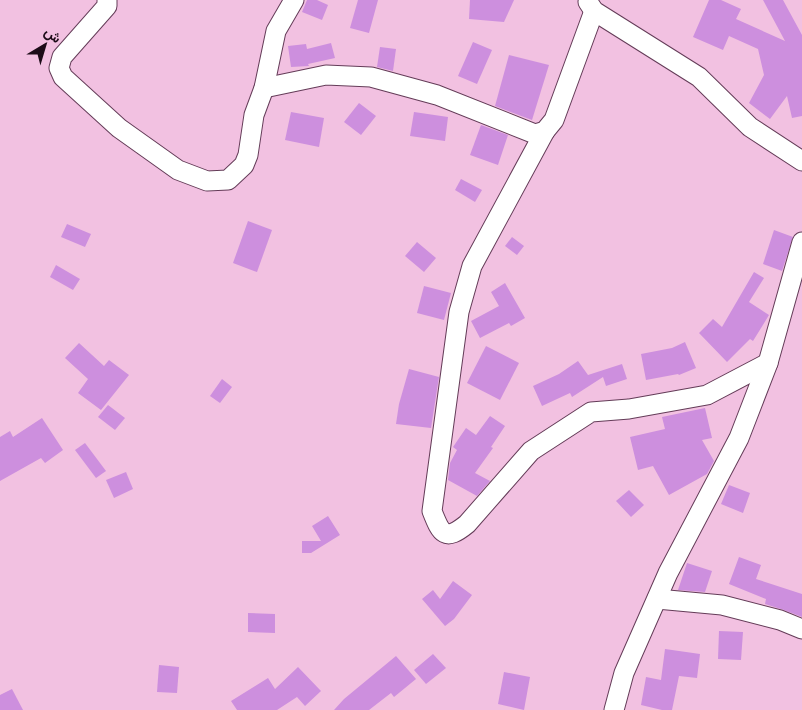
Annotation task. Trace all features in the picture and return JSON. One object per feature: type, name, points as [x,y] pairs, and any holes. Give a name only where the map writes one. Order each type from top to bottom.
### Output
[{"type":"street","points":[[107,0],[107,6],[62,57],[59,68],[63,77],[120,128],[178,170],[207,181],[228,180],[244,165],[248,155],[254,115],[264,88],[276,31],[294,0]]},
{"type":"street","points":[[768,363],[707,395],[629,409],[591,412],[531,451],[467,524],[455,534],[446,534],[439,528],[432,511],[459,312],[472,266],[545,131],[554,120],[591,5],[698,76],[750,128],[802,161]]},
{"type":"street","points":[[264,88],[326,75],[371,77],[437,95],[535,134],[545,131]]},
{"type":"street","points":[[614,710],[624,674],[656,598],[739,438],[768,363],[802,242]]},
{"type":"street","points":[[656,598],[722,605],[780,620],[802,630]]},
{"type":"building","points":[[307,0],[317,0],[328,5],[322,20],[302,12]]},
{"type":"building","points":[[358,0],[378,0],[369,33],[350,28]]},
{"type":"building","points":[[470,0],[514,0],[504,22],[469,19]]},
{"type":"building","points":[[709,0],[721,0],[741,9],[736,19],[785,41],[763,0],[783,0],[802,35],[802,116],[792,118],[787,96],[770,119],[749,103],[764,75],[758,49],[729,36],[723,50],[693,37]]},
{"type":"building","points":[[473,42],[492,50],[477,84],[458,76]]},
{"type":"building","points":[[331,43],[335,58],[308,64],[309,66],[291,67],[288,46],[306,44],[307,49]]},
{"type":"building","points":[[380,47],[396,49],[393,71],[377,67]]},
{"type":"building","points":[[509,55],[549,65],[532,120],[495,106]]},
{"type":"building","points":[[359,103],[376,116],[361,135],[344,122]]},
{"type":"building","points":[[291,112],[324,118],[319,147],[285,140]]},
{"type":"building","points":[[414,112],[448,117],[445,141],[410,136]]},
{"type":"building","points":[[481,125],[508,135],[498,165],[470,155]]},
{"type":"building","points":[[461,179],[482,190],[475,202],[455,190]]},
{"type":"building","points":[[248,221],[272,230],[257,272],[233,263]]},
{"type":"building","points":[[67,224],[91,234],[85,247],[61,237]]},
{"type":"building","points":[[774,230],[793,237],[782,271],[763,264]]},
{"type":"building","points":[[512,237],[524,246],[517,255],[505,246]]},
{"type":"building","points":[[417,242],[436,258],[424,272],[405,256]]},
{"type":"building","points":[[56,265],[80,279],[73,290],[50,277]]},
{"type":"building","points":[[754,272],[764,278],[749,302],[769,315],[753,341],[750,339],[727,362],[699,333],[713,319],[722,327]]},
{"type":"building","points":[[505,283],[525,318],[511,326],[509,323],[480,338],[471,321],[499,306],[491,292]]},
{"type":"building","points":[[424,286],[451,293],[444,320],[417,313]]},
{"type":"building","points":[[685,342],[696,368],[679,375],[646,380],[641,354],[672,348]]},
{"type":"building","points":[[79,343],[104,366],[109,360],[129,375],[101,410],[78,393],[88,379],[65,358]]},
{"type":"building","points":[[486,346],[519,363],[500,400],[467,383]]},
{"type":"building","points":[[578,361],[588,375],[622,364],[627,379],[606,386],[603,377],[572,397],[570,393],[542,406],[533,386],[559,374]]},
{"type":"building","points":[[409,369],[439,377],[431,428],[396,424],[399,404]]},
{"type":"building","points":[[222,379],[232,387],[220,403],[210,396]]},
{"type":"building","points":[[108,405],[125,418],[115,430],[98,417]]},
{"type":"building","points":[[705,408],[712,438],[702,440],[714,461],[707,474],[669,495],[653,466],[638,470],[630,437],[665,429],[662,417]]},
{"type":"building","points":[[490,416],[505,426],[491,447],[493,448],[475,473],[490,481],[477,496],[448,480],[450,463],[457,450],[453,447],[466,428],[476,435]]},
{"type":"building","points":[[42,418],[63,450],[45,463],[41,458],[0,481],[0,437],[10,431],[13,437]]},
{"type":"building","points":[[85,443],[106,471],[96,478],[75,450]]},
{"type":"building","points":[[126,472],[133,489],[114,498],[106,480]]},
{"type":"building","points":[[729,485],[750,493],[743,513],[721,504]]},
{"type":"building","points":[[629,490],[644,505],[631,517],[616,501]]},
{"type":"building","points":[[328,516],[340,535],[311,553],[302,553],[302,541],[321,541],[312,526]]},
{"type":"building","points":[[739,557],[761,565],[756,579],[802,594],[802,617],[765,604],[766,599],[729,584]]},
{"type":"building","points":[[687,563],[712,571],[705,592],[678,590]]},
{"type":"building","points":[[453,581],[472,595],[454,619],[445,626],[422,599],[433,590],[440,599]]},
{"type":"building","points":[[248,613],[275,614],[275,633],[248,632]]},
{"type":"building","points":[[719,631],[743,632],[741,660],[718,659]]},
{"type":"building","points":[[665,649],[700,654],[697,678],[679,676],[672,710],[662,710],[641,705],[646,677],[661,680]]},
{"type":"building","points":[[433,654],[446,668],[426,684],[414,670]]},
{"type":"building","points":[[396,656],[416,679],[394,697],[391,693],[369,710],[334,710],[344,699]]},
{"type":"building","points":[[159,665],[179,667],[177,693],[157,692]]},
{"type":"building","points":[[298,667],[321,691],[305,706],[297,697],[277,710],[237,710],[231,701],[268,678],[275,689]]},
{"type":"building","points":[[504,672],[530,677],[524,710],[498,704]]},
{"type":"building","points":[[12,689],[23,710],[0,710],[0,695]]}]
